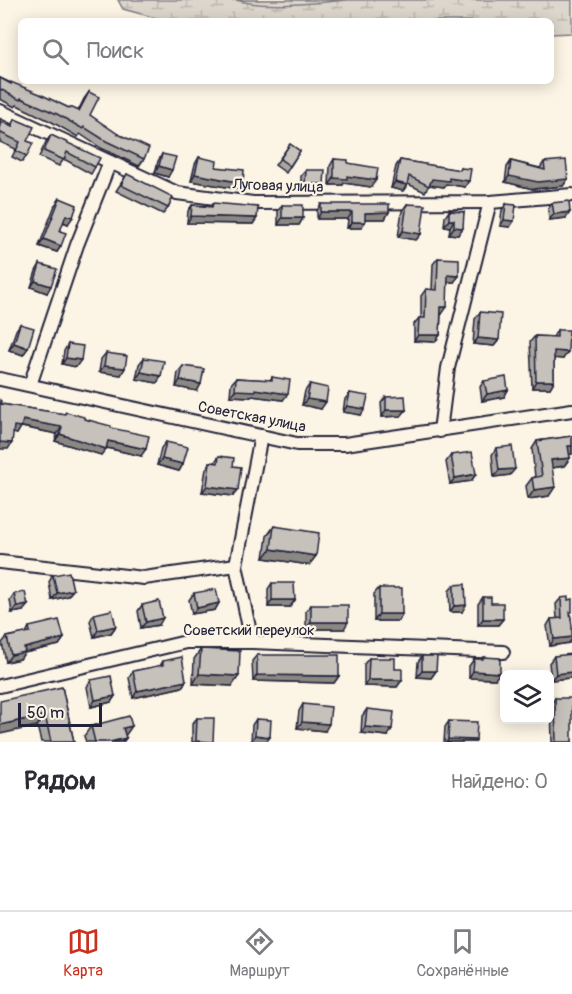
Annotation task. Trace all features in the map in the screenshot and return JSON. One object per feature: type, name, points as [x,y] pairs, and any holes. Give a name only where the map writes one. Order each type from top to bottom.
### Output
[{"type":"street","name":"Луговая улица","points":[[0,111],[177,193],[253,202],[490,202],[572,195]]},
{"type":"street","points":[[30,385],[77,245],[110,162]]},
{"type":"street","points":[[440,431],[448,368],[490,202]]},
{"type":"street","name":"Советская улица","points":[[0,379],[297,444],[345,444],[572,410]]},
{"type":"street","points":[[252,642],[236,565],[261,436]]},
{"type":"street","points":[[0,561],[144,578],[236,565]]},
{"type":"street","name":"Советский переулок","points":[[0,686],[186,642],[252,642],[502,652]]},
{"type":"green space","points":[[118,0],[572,0],[572,33],[554,34],[554,18],[156,18],[123,9]]},
{"type":"green space","points":[[236,0],[346,0],[276,5]]},
{"type":"building","points":[[0,78],[79,111],[89,92],[99,97],[90,115],[118,134],[149,148],[144,159],[106,141],[84,127],[83,129],[57,114],[21,98],[20,100],[0,89]]},
{"type":"building","points":[[15,119],[34,127],[27,141],[33,143],[27,156],[16,151],[20,142],[0,134],[0,121],[12,127]]},
{"type":"building","points":[[51,135],[100,158],[95,167],[67,152],[64,160],[44,151]]},
{"type":"building","points":[[290,144],[300,151],[290,166],[280,159]]},
{"type":"building","points":[[162,154],[176,157],[172,170],[159,166]]},
{"type":"building","points":[[199,157],[217,161],[216,167],[244,170],[243,183],[195,174]]},
{"type":"building","points":[[334,159],[348,160],[348,163],[378,168],[376,180],[347,176],[347,179],[334,178]]},
{"type":"building","points":[[400,160],[460,170],[461,168],[471,169],[469,181],[449,178],[449,181],[432,179],[429,186],[409,176],[407,185],[395,182]]},
{"type":"building","points":[[566,160],[568,179],[538,182],[509,176],[511,161],[545,170],[544,162]]},
{"type":"building","points":[[306,170],[325,170],[324,184],[305,184]]},
{"type":"building","points":[[127,174],[173,197],[168,208],[121,185]]},
{"type":"building","points":[[60,198],[77,205],[73,217],[66,215],[60,231],[66,233],[61,246],[44,239]]},
{"type":"building","points":[[569,201],[570,212],[554,214],[552,203]]},
{"type":"building","points":[[213,203],[258,207],[257,218],[191,216],[192,205],[212,207]]},
{"type":"building","points":[[321,204],[389,204],[389,212],[365,213],[365,222],[352,222],[352,212],[321,212]]},
{"type":"building","points":[[407,204],[425,205],[421,234],[403,231]]},
{"type":"building","points":[[506,204],[516,205],[514,221],[504,220]]},
{"type":"building","points":[[282,205],[303,205],[303,218],[282,218]]},
{"type":"building","points":[[449,211],[464,212],[463,228],[454,227],[454,220],[449,220]]},
{"type":"building","points":[[438,258],[459,259],[459,276],[448,275],[447,307],[441,307],[440,335],[418,335],[419,318],[425,318],[426,289],[437,290]]},
{"type":"building","points":[[40,264],[57,269],[51,286],[35,281]]},
{"type":"building","points":[[480,312],[501,314],[499,340],[478,338]]},
{"type":"building","points":[[20,324],[34,328],[28,348],[14,343]]},
{"type":"building","points":[[557,330],[569,330],[568,352],[554,351],[554,381],[536,381],[535,336],[557,337]]},
{"type":"building","points":[[68,344],[83,346],[81,360],[66,358]]},
{"type":"building","points":[[106,353],[127,356],[125,368],[104,366]]},
{"type":"building","points":[[144,358],[164,361],[161,376],[141,372]]},
{"type":"building","points":[[183,366],[204,369],[201,384],[180,380]]},
{"type":"building","points":[[272,377],[290,380],[288,394],[255,389],[255,391],[235,390],[236,378],[272,380]]},
{"type":"building","points":[[506,377],[508,390],[487,394],[484,381]]},
{"type":"building","points":[[310,384],[328,388],[326,402],[307,399]]},
{"type":"building","points":[[350,393],[368,396],[365,409],[347,406]]},
{"type":"building","points":[[405,396],[406,410],[386,410],[386,397]]},
{"type":"building","points":[[0,400],[1,404],[65,414],[66,412],[111,426],[111,428],[149,436],[146,449],[108,441],[106,449],[60,434],[62,427],[23,420],[21,427],[14,426],[12,443],[0,442]]},
{"type":"building","points":[[572,436],[572,446],[568,446],[570,458],[551,460],[555,487],[534,490],[532,478],[542,476],[537,441]]},
{"type":"building","points":[[166,442],[188,447],[183,464],[162,459]]},
{"type":"building","points":[[512,446],[515,469],[499,470],[496,448]]},
{"type":"building","points":[[472,452],[476,474],[455,478],[451,455]]},
{"type":"building","points":[[219,456],[234,458],[233,466],[241,467],[238,490],[207,486],[210,462],[218,463]]},
{"type":"building","points":[[274,526],[319,533],[316,556],[271,549]]},
{"type":"building","points":[[69,572],[73,590],[57,593],[53,575]]},
{"type":"building","points":[[272,583],[294,583],[295,600],[272,600]]},
{"type":"building","points":[[465,584],[466,605],[454,606],[454,585]]},
{"type":"building","points":[[379,588],[402,588],[402,614],[379,614]]},
{"type":"building","points":[[216,589],[219,603],[197,608],[194,593]]},
{"type":"building","points":[[25,592],[28,605],[17,607],[14,594]]},
{"type":"building","points":[[483,597],[491,597],[491,603],[503,603],[503,619],[483,619]]},
{"type":"building","points":[[568,597],[568,600],[572,599],[572,612],[570,612],[572,637],[554,639],[551,619],[562,618],[561,598]]},
{"type":"building","points":[[159,601],[163,618],[146,622],[142,605]]},
{"type":"building","points":[[311,605],[348,605],[348,622],[311,622]]},
{"type":"building","points":[[112,610],[116,626],[98,630],[94,614]]},
{"type":"building","points":[[59,620],[64,638],[24,648],[25,652],[11,655],[7,637],[30,632],[29,627]]},
{"type":"building","points":[[201,649],[240,651],[239,676],[199,674]]},
{"type":"building","points":[[572,654],[572,672],[556,674],[554,656]]},
{"type":"building","points":[[257,655],[339,655],[339,676],[257,675]]},
{"type":"building","points":[[422,656],[437,656],[436,671],[422,671]]},
{"type":"building","points":[[182,657],[186,681],[137,691],[133,671],[163,665],[163,661]]},
{"type":"building","points":[[483,657],[500,658],[500,673],[473,671],[474,659],[483,659]]},
{"type":"building","points":[[369,658],[395,658],[395,669],[402,669],[402,680],[368,680]]},
{"type":"building","points":[[111,676],[115,696],[95,700],[91,680]]},
{"type":"building","points":[[62,687],[74,742],[51,742],[45,715],[0,725],[0,701]]},
{"type":"building","points":[[555,698],[572,698],[572,742],[556,742]]},
{"type":"building","points":[[303,704],[331,707],[329,724],[302,722]]},
{"type":"building","points":[[367,709],[394,712],[392,729],[365,727]]},
{"type":"building","points":[[129,716],[132,726],[123,728],[126,738],[110,742],[95,742],[91,726]]},
{"type":"building","points":[[197,718],[214,718],[213,742],[196,741]]},
{"type":"building","points":[[256,719],[271,720],[270,737],[255,735]]},
{"type":"building","points":[[449,721],[477,722],[476,740],[448,739]]}]
